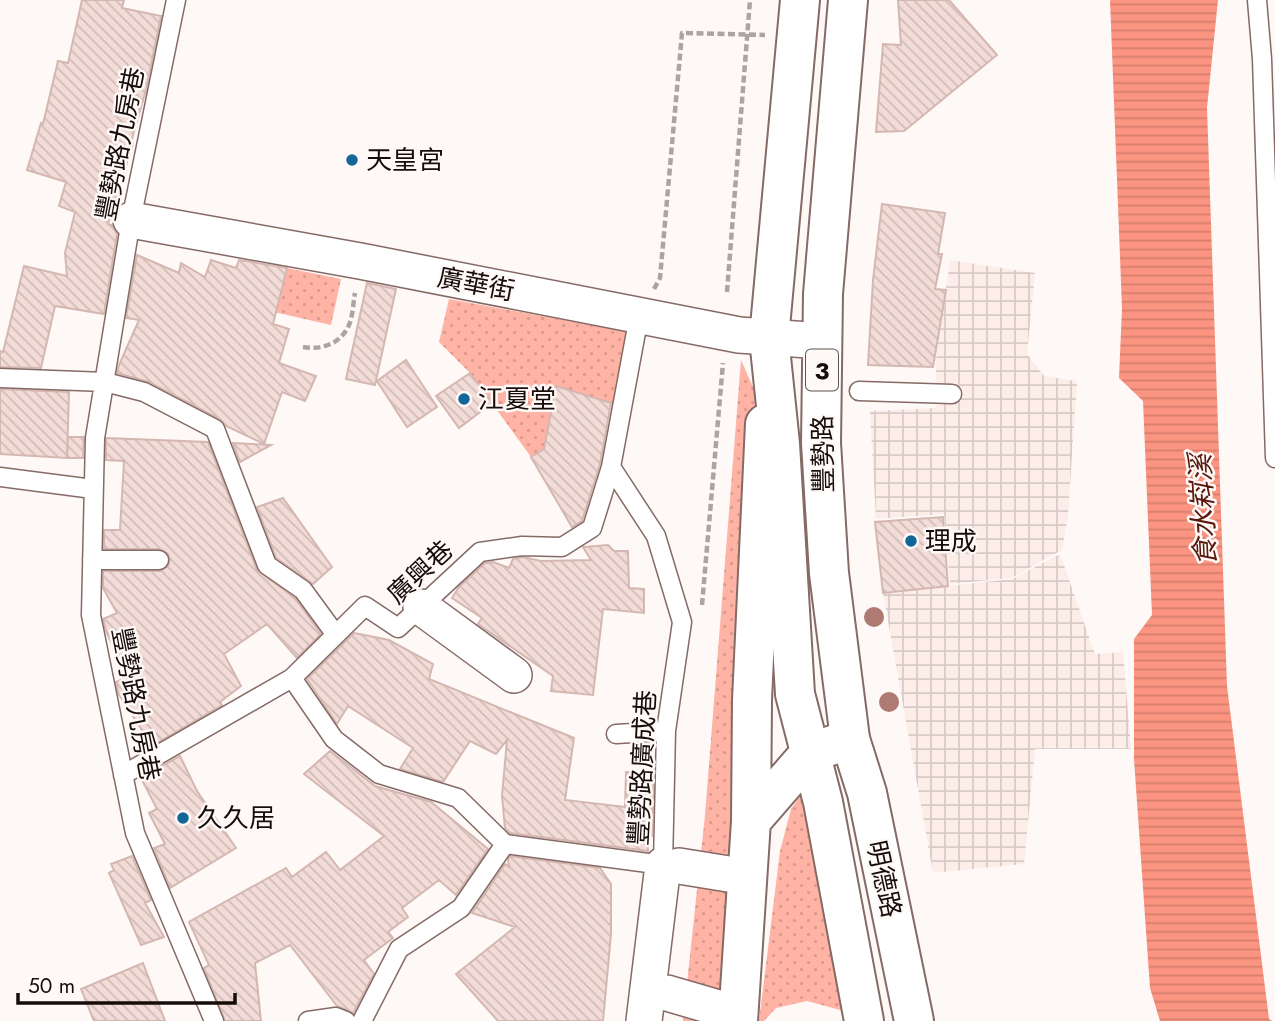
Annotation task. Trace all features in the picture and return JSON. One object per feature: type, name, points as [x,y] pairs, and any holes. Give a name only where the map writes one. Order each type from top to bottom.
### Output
[{"type":"main road","name":"豐勢路","points":[[848,0],[823,294],[821,443],[829,573],[850,739]]},
{"type":"main road","name":"豐勢路","points":[[738,1018],[751,821],[752,700],[769,338],[798,17]]},
{"type":"main road","name":"豐勢路","points":[[769,338],[780,444],[794,694],[810,753]]},
{"type":"main road","points":[[751,821],[810,753],[850,739]]},
{"type":"main road","name":"明德路","points":[[850,739],[867,793],[914,1021]]},
{"type":"main road","name":"明德路","points":[[810,753],[823,802],[864,1021]]},
{"type":"street","name":"廣華街","points":[[131,220],[360,261],[739,335],[821,341]]},
{"type":"street","points":[[421,607],[514,675]]},
{"type":"street","points":[[644,1021],[662,983],[671,865],[747,877]]},
{"type":"street","points":[[662,983],[738,1018]]},
{"type":"lane","name":"豐勢路九房巷","points":[[176,0],[131,220],[95,438],[91,615],[135,833],[214,1021]]},
{"type":"lane","points":[[1257,0],[1262,59],[1275,458]]},
{"type":"lane","name":"廣興巷","points":[[123,775],[292,678],[365,606],[398,628],[480,552],[522,546],[562,547],[592,528],[611,467],[639,316]]},
{"type":"lane","points":[[0,378],[105,382],[144,392],[215,429],[267,565],[303,590],[335,635]]},
{"type":"lane","points":[[859,391],[952,394]]},
{"type":"lane","name":"豐勢路廣成巷","points":[[505,844],[671,865],[666,731],[682,622],[656,537],[611,467]]},
{"type":"lane","points":[[0,477],[93,489]]},
{"type":"lane","points":[[92,560],[159,560]]},
{"type":"lane","points":[[292,678],[334,739],[379,774],[458,798],[505,844],[461,908],[399,949],[362,1021]]},
{"type":"lane","points":[[616,734],[666,731]]},
{"type":"lane","points":[[308,1021],[336,1017],[346,1021]]},
{"type":"path","points":[[727,292],[750,0]]},
{"type":"path","points":[[639,316],[660,278],[682,33],[747,36],[798,17]]},
{"type":"path","points":[[303,347],[317,350],[335,342],[348,327],[360,261]]},
{"type":"shaded area","points":[[950,260],[1035,273],[1027,354],[1044,376],[1077,381],[1068,515],[1062,550],[1011,578],[950,584],[944,514],[876,519],[870,411],[936,408],[936,358]]},
{"type":"shaded area","points":[[287,268],[341,279],[331,325],[274,312]]},
{"type":"shaded area","points":[[449,299],[629,332],[617,405],[556,386],[549,422],[552,443],[531,457],[470,373],[439,342]]},
{"type":"shaded area","points":[[741,360],[756,394],[727,1021],[683,1021],[705,815]]},
{"type":"shaded area","points":[[1060,554],[1095,654],[1123,652],[1131,749],[1035,749],[1024,864],[933,873],[883,593],[1012,579]]},
{"type":"shaded area","points":[[815,775],[856,1021],[840,1010],[807,1001],[776,1008],[764,1021],[759,1021],[780,851],[791,809]]},
{"type":"water","name":"食水嵙溪","points":[[1110,0],[1218,0],[1207,108],[1227,686],[1269,1019],[1272,1021],[1160,1021],[1150,988],[1134,759],[1134,639],[1152,615],[1143,401],[1119,378],[1122,308]]},
{"type":"building","points":[[82,0],[124,0],[122,8],[161,16],[146,90],[131,142],[133,143],[108,224],[112,225],[117,234],[104,314],[55,306],[41,368],[0,367],[0,351],[3,352],[24,266],[67,276],[65,253],[75,212],[59,206],[66,182],[27,170],[41,123],[43,124],[58,61],[68,63]]},
{"type":"building","points":[[898,0],[949,0],[997,55],[904,131],[876,132],[883,44],[901,45]]},
{"type":"building","points":[[882,204],[945,213],[938,254],[942,254],[935,289],[946,290],[933,367],[868,365],[873,280]]},
{"type":"building","points":[[137,255],[179,273],[181,263],[205,277],[211,260],[236,268],[239,260],[287,268],[273,324],[289,329],[279,363],[316,376],[305,401],[282,392],[264,444],[226,426],[220,419],[149,382],[117,373],[139,320],[126,318]]},
{"type":"building","points":[[367,283],[396,289],[375,385],[346,379]]},
{"type":"building","points":[[406,360],[437,407],[407,427],[377,381]]},
{"type":"building","name":"江夏堂","points":[[470,373],[492,403],[459,428],[436,396]]},
{"type":"building","points":[[556,386],[611,403],[600,464],[582,521],[572,527],[531,457],[544,449]]},
{"type":"building","points":[[0,389],[69,392],[67,458],[0,454]]},
{"type":"building","points":[[68,437],[84,437],[83,458],[67,458]]},
{"type":"building","points":[[106,438],[208,442],[257,570],[295,598],[321,634],[297,658],[267,624],[224,654],[241,686],[220,702],[222,705],[152,746],[118,693],[116,682],[127,677],[103,619],[117,613],[103,588],[103,571],[160,571],[168,566],[170,559],[168,554],[160,549],[104,549],[104,530],[120,530],[124,461],[106,460]]},
{"type":"building","points":[[233,443],[271,445],[240,462]]},
{"type":"building","points":[[283,498],[332,567],[313,584],[276,558],[257,507]]},
{"type":"building","name":"理成","points":[[943,517],[948,586],[883,593],[875,522]]},
{"type":"building","points":[[608,545],[614,551],[628,551],[629,588],[644,589],[644,613],[603,609],[593,695],[551,691],[553,676],[478,624],[482,618],[452,598],[459,587],[485,563],[493,562],[509,568],[513,559],[523,557],[541,561],[591,560],[583,547]]},
{"type":"building","points":[[354,633],[389,640],[433,664],[429,679],[574,738],[565,800],[625,807],[626,772],[654,773],[652,836],[648,836],[648,851],[510,833],[505,828],[502,796],[507,740],[496,754],[470,741],[443,782],[400,769],[413,748],[348,706],[337,724],[307,679]]},
{"type":"building","points":[[330,751],[375,786],[431,802],[488,849],[456,895],[439,880],[402,908],[408,917],[388,932],[393,938],[364,960],[374,974],[353,1013],[337,1006],[290,945],[255,963],[261,1021],[225,1021],[204,968],[209,965],[189,922],[286,868],[292,877],[326,852],[340,870],[384,836],[304,774]]},
{"type":"building","points":[[180,756],[197,791],[236,848],[170,888],[154,848],[165,844],[149,813],[157,809],[141,778]]},
{"type":"building","points":[[132,856],[151,900],[145,903],[164,937],[141,945],[109,873],[114,870],[111,864]]},
{"type":"building","points":[[510,856],[600,868],[611,884],[611,934],[603,1021],[498,1021],[456,974],[515,927],[472,913],[505,864],[509,867]]},
{"type":"building","points":[[143,963],[165,1021],[94,1021],[81,989]]},
{"type":"place","name":"天皇宮","points":[[352,160]]},
{"type":"place","name":"江夏堂","points":[[464,399]]},
{"type":"place","name":"理成","points":[[911,541]]},
{"type":"place","name":"久久居","points":[[183,818]]}]
